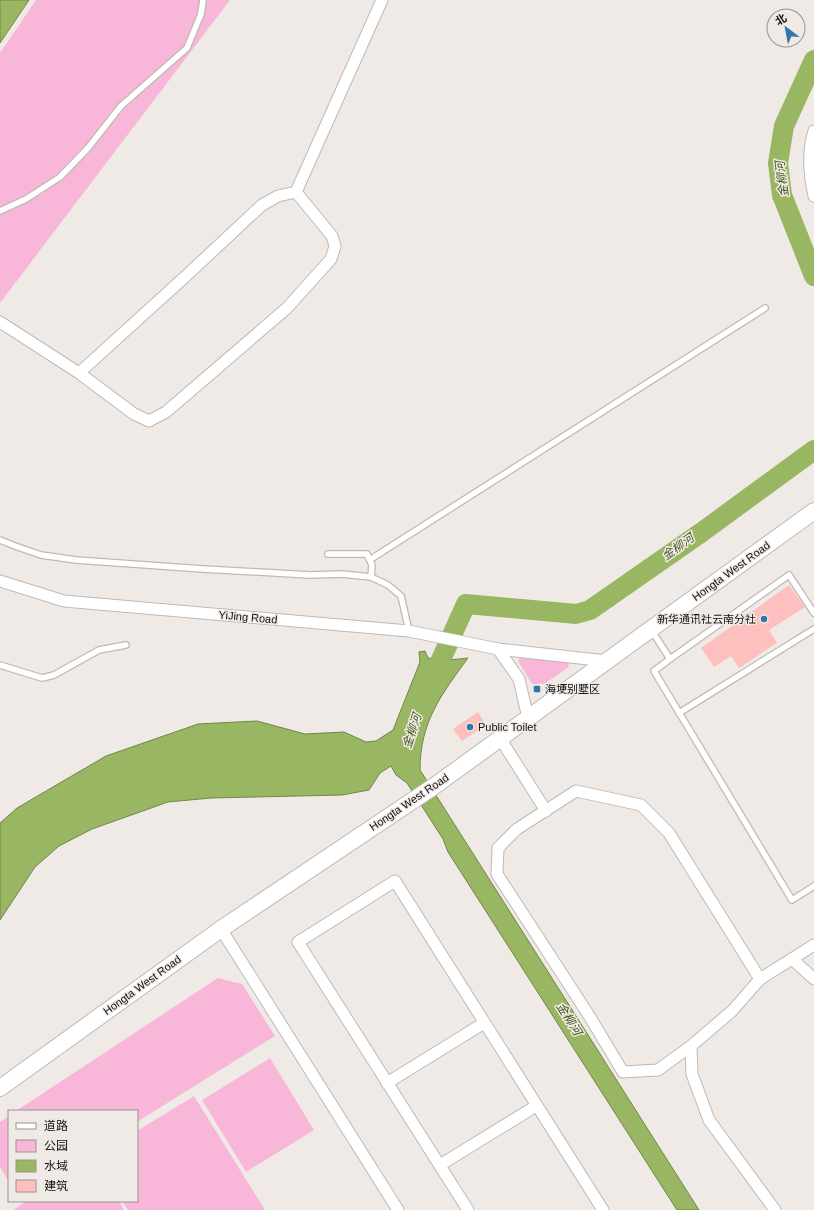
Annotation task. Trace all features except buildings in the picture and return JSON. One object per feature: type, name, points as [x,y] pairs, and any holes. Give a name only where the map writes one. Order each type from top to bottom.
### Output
[{"type":"street","points":[[296,192],[382,0]]},
{"type":"street","points":[[814,131],[809,159],[810,177],[814,196]]},
{"type":"street","points":[[79,373],[188,275],[262,205],[278,196],[296,192]]},
{"type":"street","points":[[0,322],[79,373],[134,414],[149,421],[166,412],[287,308],[331,259],[335,246],[332,236],[296,192]]},
{"type":"street","name":"Hongta West Road","points":[[0,1088],[220,929],[433,787],[814,511]]},
{"type":"street","name":"YiJing Road","points":[[0,581],[64,601],[408,631],[498,649],[607,660]]},
{"type":"street","points":[[498,649],[519,679],[528,718]]},
{"type":"street","points":[[500,738],[546,811]]},
{"type":"street","points":[[760,979],[669,832],[641,805],[576,791],[517,829],[498,848],[497,874],[588,1014],[623,1072],[658,1070],[691,1046],[732,1010],[760,979],[814,945]]},
{"type":"street","points":[[468,1210],[298,942],[395,881],[603,1210]]},
{"type":"street","points":[[220,929],[398,1210]]},
{"type":"street","points":[[792,959],[814,979]]},
{"type":"street","points":[[387,1082],[484,1022]]},
{"type":"street","points":[[691,1046],[692,1074],[709,1120],[776,1210]]},
{"type":"street","points":[[440,1166],[536,1106]]},
{"type":"lane","points":[[0,211],[26,200],[60,177],[88,148],[121,106],[187,48],[201,14],[203,0]]},
{"type":"lane","points":[[371,559],[765,308]]},
{"type":"lane","points":[[0,540],[41,555],[76,560],[203,569],[310,575],[342,574],[371,577],[388,585],[401,596],[408,631]]},
{"type":"lane","points":[[328,554],[368,554],[372,565],[371,577]]},
{"type":"lane","points":[[814,613],[789,575],[654,671],[792,900],[814,886]]},
{"type":"lane","points":[[650,629],[670,659]]},
{"type":"lane","points":[[679,713],[814,629]]},
{"type":"lane","points":[[0,665],[42,678],[54,675],[99,650],[126,645]]},
{"type":"green space","points":[[36,0],[230,0],[0,303],[0,53]]},
{"type":"green space","points":[[520,658],[567,661],[569,667],[544,684],[532,684],[518,661]]},
{"type":"green space","points":[[218,978],[242,984],[275,1036],[138,1121],[138,1110],[18,1110]]},
{"type":"green space","points":[[270,1058],[314,1130],[246,1172],[202,1100]]},
{"type":"green space","points":[[194,1096],[265,1210],[128,1210],[123,1202],[138,1202],[138,1130]]},
{"type":"green space","points":[[8,1117],[8,1180],[0,1167],[0,1122]]},
{"type":"green space","points":[[25,1202],[120,1202],[124,1210],[13,1210]]},
{"type":"water","points":[[0,0],[29,0],[0,43]]},
{"type":"water","points":[[425,651],[428,658],[449,660],[468,658],[441,697],[428,723],[421,753],[420,770],[699,1210],[677,1210],[448,852],[443,839],[407,783],[396,775],[391,766],[380,773],[369,790],[342,795],[211,798],[168,802],[92,829],[59,846],[35,867],[0,920],[0,823],[17,808],[106,756],[198,724],[257,721],[305,734],[344,732],[366,742],[376,741],[393,730],[420,662],[419,652]]},
{"type":"waterway","name":"金柳河","points":[[814,60],[784,126],[778,163],[782,195],[814,276]]},
{"type":"waterway","name":"金柳河","points":[[430,684],[466,604],[576,614],[590,610],[702,532],[814,450]]},
{"type":"place","name":"新华通讯社云南分社","points":[[764,619]]},
{"type":"place","name":"海埂别墅区","points":[[537,689]]},
{"type":"place","name":"Public Toilet","points":[[470,727]]}]
